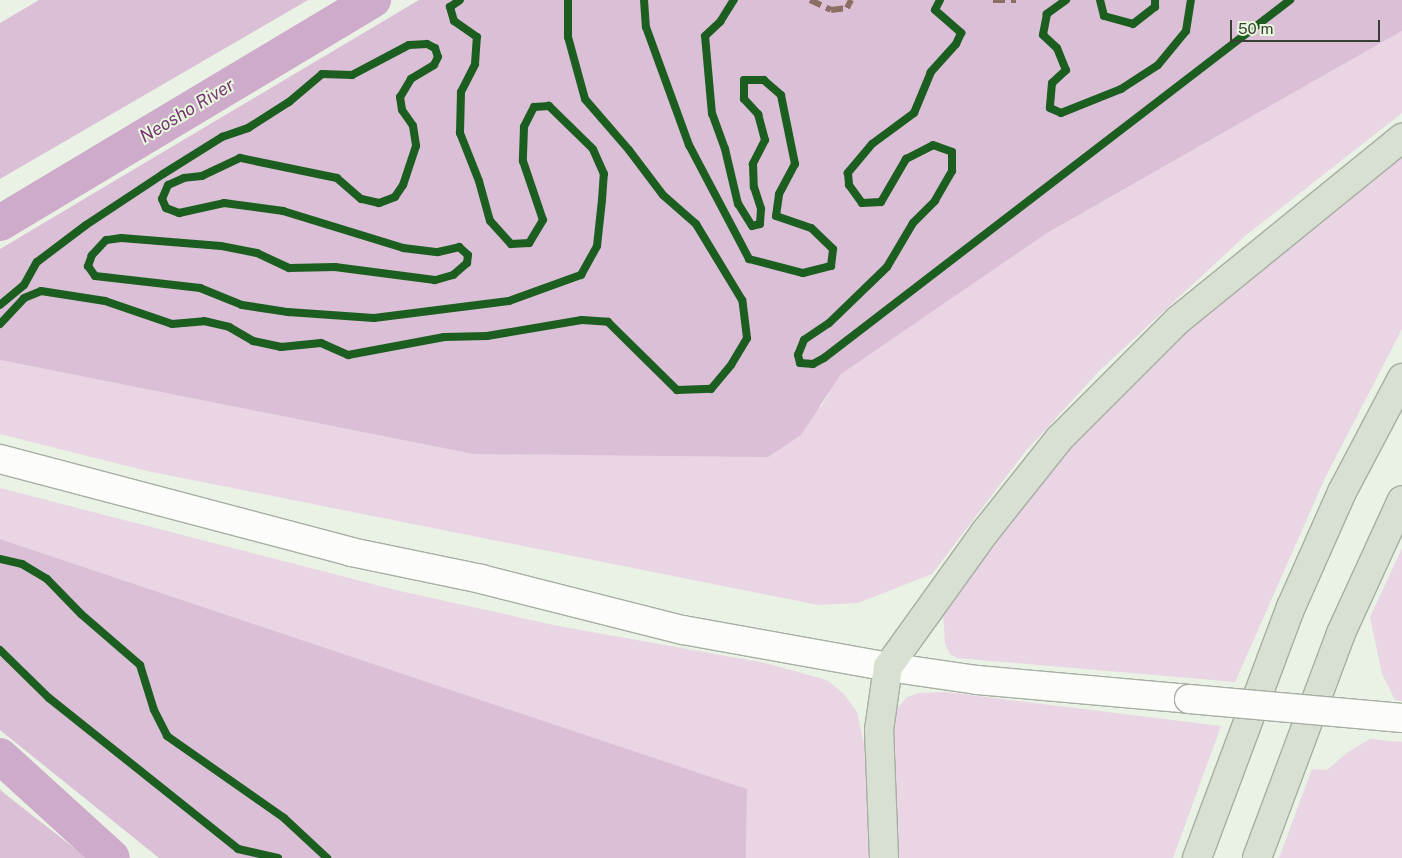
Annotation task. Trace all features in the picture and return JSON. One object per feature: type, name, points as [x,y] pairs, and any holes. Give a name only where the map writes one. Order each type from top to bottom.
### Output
[{"type":"highway","points":[[884,858],[879,730],[888,668],[985,532],[1059,439],[1178,320],[1402,138]]},
{"type":"highway","points":[[1197,858],[1291,607],[1342,492],[1402,378]]},
{"type":"highway","points":[[1257,858],[1341,633],[1402,500]]},
{"type":"main road","points":[[0,459],[352,552],[481,579],[682,630],[888,668],[977,680],[1402,718]]},
{"type":"shaded area","points":[[39,0],[308,0],[0,179],[0,23]]},
{"type":"shaded area","points":[[419,0],[1402,0],[1402,31],[1047,233],[841,374],[801,435],[768,457],[473,454],[0,360],[0,249]]},
{"type":"shaded area","points":[[1402,31],[1402,113],[1245,236],[1099,371],[1024,453],[932,574],[858,603],[818,605],[147,471],[0,434],[0,360],[473,454],[821,407],[840,374],[1047,233]]},
{"type":"shaded area","points":[[1402,147],[1402,329],[1325,478],[1235,682],[957,658],[950,654],[945,644],[943,611],[1020,500],[1168,342]]},
{"type":"shaded area","points":[[0,488],[400,591],[558,626],[765,663],[827,680],[844,694],[857,712],[866,754],[869,858],[746,858],[747,789],[0,539]]},
{"type":"shaded area","points":[[0,539],[747,789],[746,858],[159,858],[0,730]]},
{"type":"shaded area","points":[[1402,548],[1402,701],[1395,700],[1382,674],[1370,617]]},
{"type":"shaded area","points":[[946,692],[1221,726],[1173,858],[892,858],[888,734],[896,710],[907,697],[919,693]]},
{"type":"shaded area","points":[[1370,739],[1402,742],[1402,858],[1279,858],[1312,769],[1327,770],[1348,752]]},
{"type":"shaded area","points":[[0,789],[5,794],[87,858],[0,858]]},
{"type":"waterway","name":"Neosho River","points":[[0,223],[373,0]]},
{"type":"waterway","name":"Neosho River","points":[[0,756],[112,858]]},
{"type":"marked path","points":[[810,0],[831,10],[847,8],[851,0]]},
{"type":"marked path","points":[[993,0],[1016,0]]},
{"type":"cycle path","points":[[0,305],[24,285],[37,262],[86,225],[222,137],[248,128],[289,102],[322,74],[352,75],[409,45],[427,44],[435,48],[438,57],[434,65],[411,79],[400,97],[402,110],[413,126],[416,146],[403,185],[395,197],[379,203],[361,199],[337,178],[240,158],[202,176],[184,178],[168,185],[162,199],[166,208],[179,213],[224,203],[283,211],[403,248],[438,252],[459,247],[468,255],[467,263],[453,275],[435,280],[335,267],[289,268],[257,253],[221,246],[121,238],[106,240],[92,255],[88,266],[95,276],[200,288],[242,305],[288,312],[374,318],[509,301],[581,275],[597,246],[604,174],[593,149],[549,106],[534,107],[524,127],[523,161],[543,220],[529,243],[511,244],[490,221],[479,181],[460,133],[461,92],[475,64],[477,37],[454,21],[450,7],[460,0]]},
{"type":"cycle path","points":[[0,324],[24,298],[41,291],[105,301],[172,324],[204,321],[229,327],[253,341],[281,347],[321,343],[348,355],[444,337],[487,336],[582,320],[608,322],[677,390],[711,389],[731,365],[747,338],[742,300],[696,224],[663,195],[629,150],[585,99],[568,37],[568,0]]},
{"type":"cycle path","points":[[644,0],[646,27],[689,145],[749,259],[803,273],[831,266],[833,249],[811,228],[776,216],[779,194],[795,164],[781,95],[764,80],[744,80],[744,99],[758,114],[765,140],[753,164],[754,187],[761,209],[760,224],[752,226],[738,204],[725,149],[712,114],[705,36],[720,22],[734,0]]},
{"type":"cycle path","points":[[940,0],[935,10],[961,33],[956,44],[931,72],[914,113],[872,144],[848,173],[849,185],[862,203],[881,202],[906,159],[933,145],[952,152],[952,171],[935,201],[913,223],[887,267],[829,323],[804,340],[798,355],[800,363],[813,364],[824,358],[1290,0]]},
{"type":"cycle path","points":[[1066,0],[1047,14],[1043,35],[1057,48],[1066,70],[1052,83],[1050,108],[1061,113],[1121,89],[1158,65],[1186,31],[1191,0]]},
{"type":"cycle path","points":[[1100,0],[1104,16],[1133,24],[1155,7],[1155,0]]},
{"type":"cycle path","points":[[0,559],[22,564],[47,579],[81,614],[140,665],[154,710],[167,736],[284,818],[327,858]]},
{"type":"cycle path","points":[[0,650],[49,698],[238,849],[278,858]]}]
